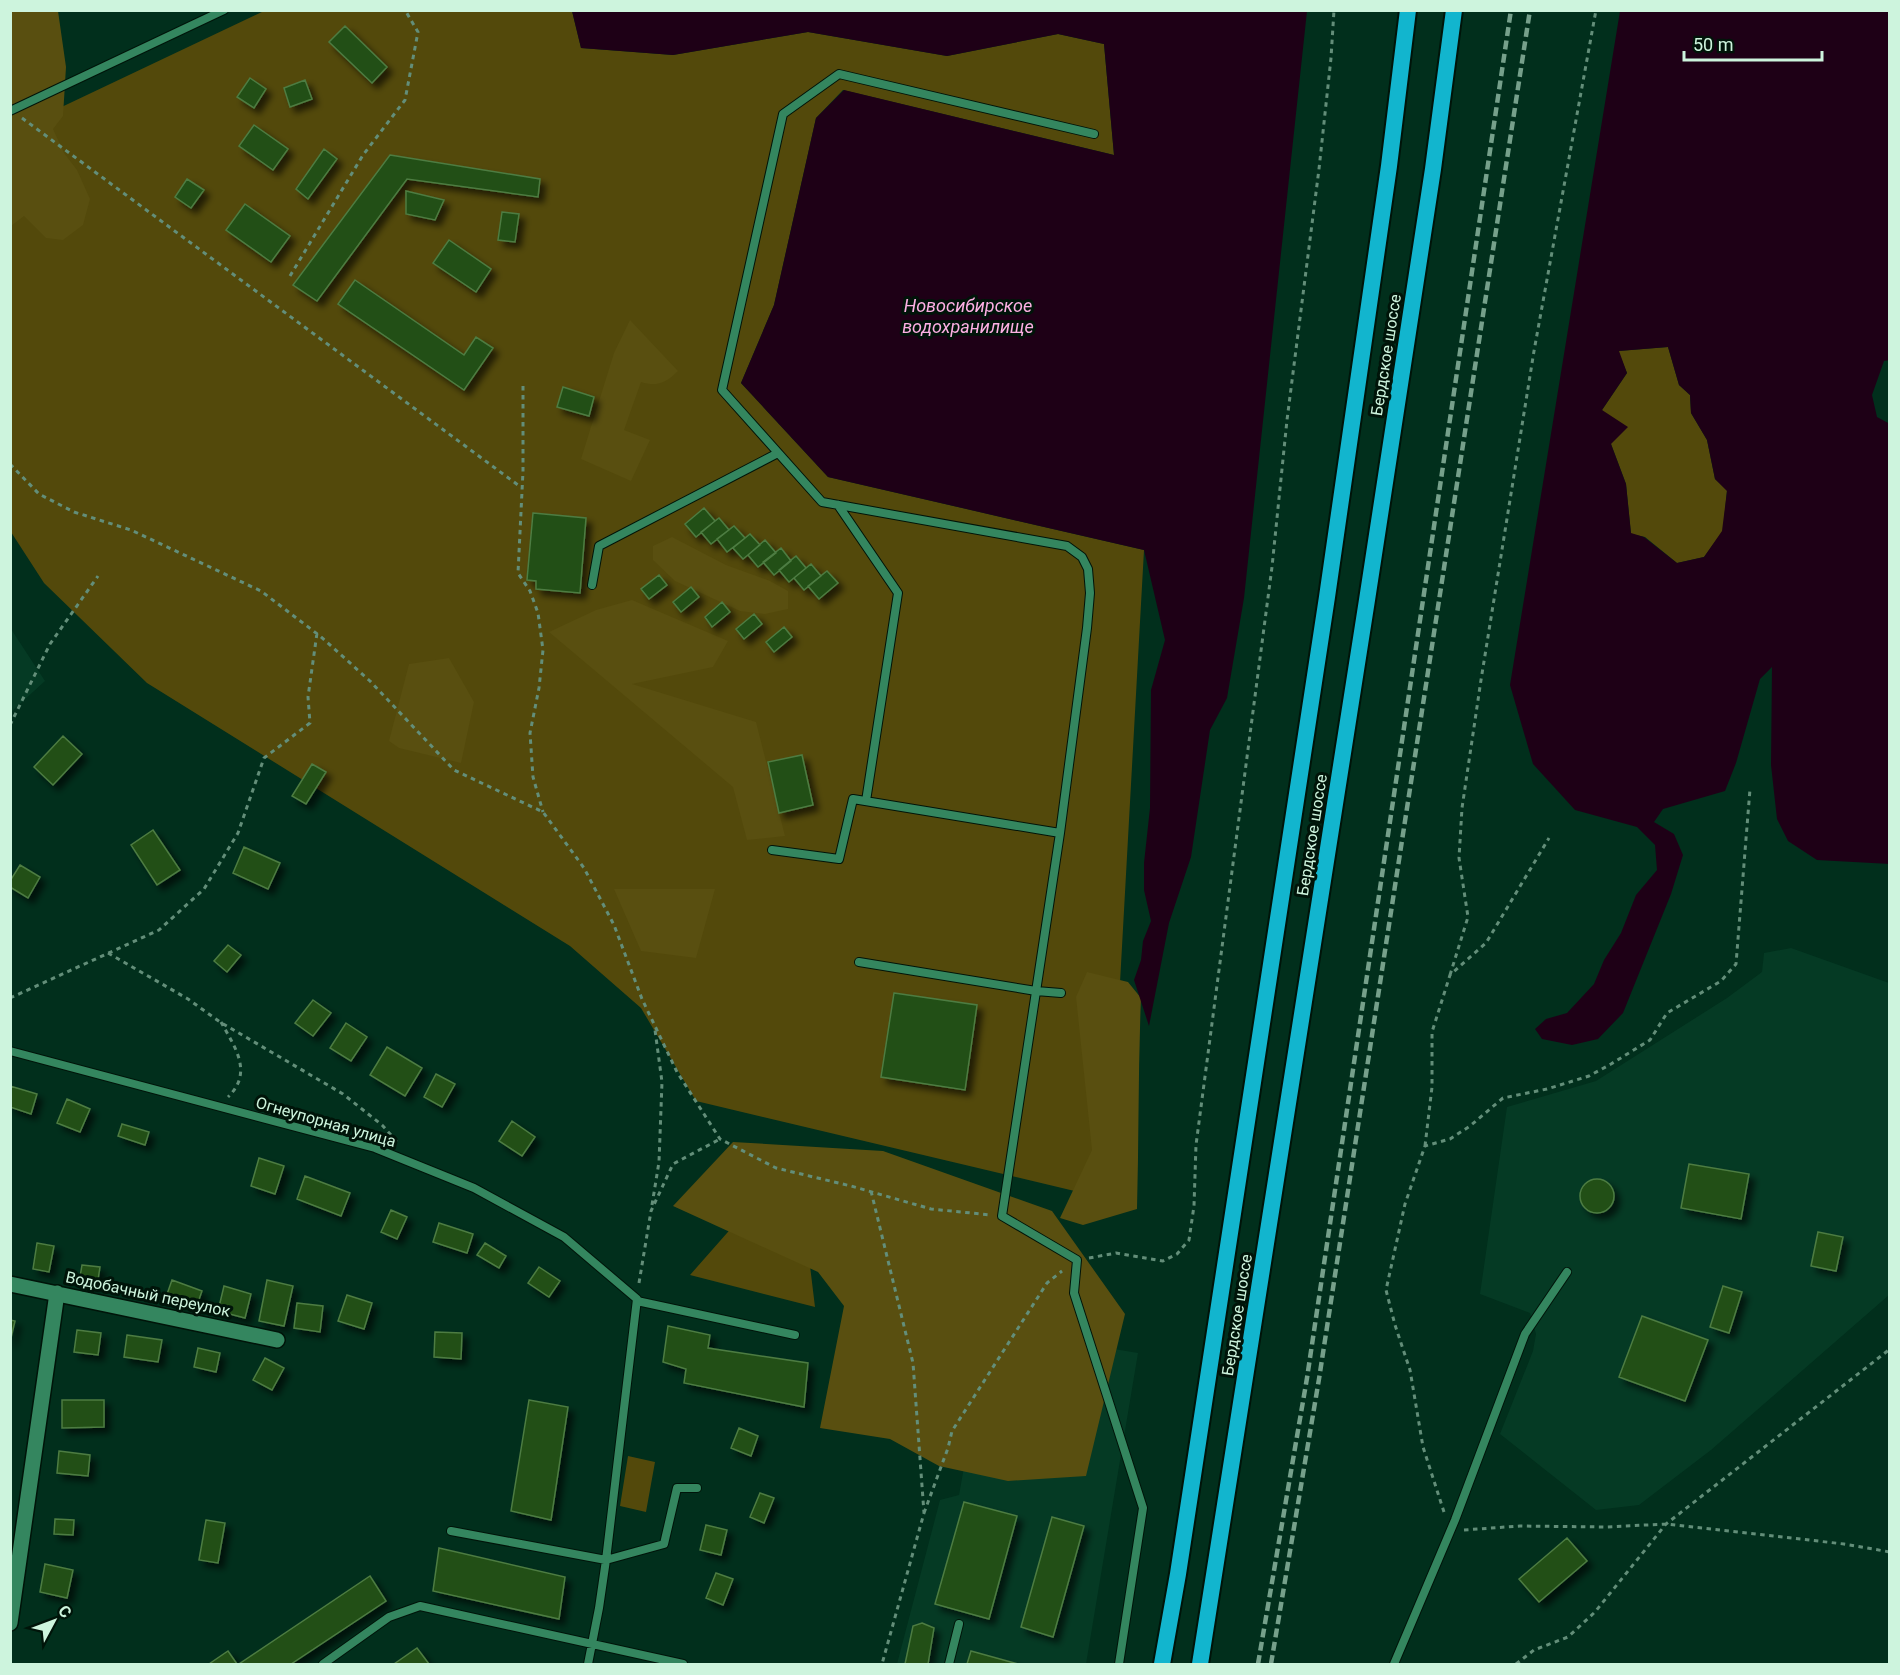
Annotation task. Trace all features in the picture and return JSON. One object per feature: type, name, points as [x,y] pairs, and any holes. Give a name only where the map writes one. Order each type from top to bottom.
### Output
[{"type":"highway","name":"Бердское шоссе","points":[[1162,1665],[1178,1574],[1327,597],[1389,166],[1408,10]]},
{"type":"highway","name":"Бердское шоссе","points":[[1200,1665],[1369,589],[1433,169],[1454,10]]},
{"type":"street","name":"Водобачный переулок","points":[[10,1284],[277,1340]]},
{"type":"street","points":[[10,1623],[57,1293]]},
{"type":"lane","points":[[11,111],[224,10]]},
{"type":"lane","points":[[1094,134],[839,74],[783,114],[722,390],[822,502],[1067,546],[1082,557],[1088,569],[1089,605],[1059,833],[1002,1216],[1077,1260],[1074,1293],[1143,1508],[1119,1665]]},
{"type":"lane","points":[[592,585],[599,546],[778,453]]},
{"type":"lane","points":[[838,505],[898,593],[866,801]]},
{"type":"lane","points":[[772,850],[839,859],[853,800],[1059,833]]},
{"type":"lane","points":[[859,962],[1036,991],[1061,993]]},
{"type":"lane","name":"Огнеупорная улица","points":[[10,1051],[375,1148],[418,1165],[474,1188],[564,1237],[637,1300]]},
{"type":"lane","points":[[1394,1665],[1450,1531],[1525,1334],[1567,1272]]},
{"type":"lane","points":[[588,1665],[606,1560],[637,1300],[795,1335]]},
{"type":"lane","points":[[451,1531],[606,1560],[664,1544],[676,1488],[697,1488]]},
{"type":"lane","points":[[323,1665],[389,1617],[420,1606],[684,1665]]},
{"type":"lane","points":[[949,1665],[959,1624]]},
{"type":"path","points":[[290,276],[363,155],[405,100],[418,32],[405,10]]},
{"type":"path","points":[[882,1665],[924,1513],[948,1449],[952,1431],[1047,1283],[1077,1260],[1116,1253],[1163,1261],[1177,1254],[1189,1240],[1194,1206],[1196,1145],[1272,567],[1287,420],[1319,169],[1334,10]]},
{"type":"path","points":[[1596,10],[1534,351],[1462,808],[1459,858],[1468,916],[1432,1032],[1432,1087],[1425,1146],[1404,1204],[1386,1290],[1410,1370],[1423,1447],[1450,1531],[1666,1524],[1844,1544],[1890,1552]]},
{"type":"path","points":[[11,111],[522,488]]},
{"type":"path","points":[[523,386],[518,573],[530,591],[538,613],[543,650],[539,688],[530,733],[533,777],[543,812],[584,868],[614,925],[654,1025],[676,1072],[720,1139],[776,1168],[871,1191],[932,1209],[1002,1216]]},
{"type":"path","points":[[10,464],[39,494],[74,512],[131,530],[261,591],[317,633],[370,681],[454,770],[543,812]]},
{"type":"path","points":[[10,724],[50,644],[98,576]]},
{"type":"path","points":[[10,999],[159,930],[204,889],[238,833],[264,758],[310,723],[308,697],[317,633]]},
{"type":"path","points":[[1425,1146],[1450,1139],[1470,1126],[1503,1098],[1589,1076],[1611,1064],[1650,1040],[1666,1013],[1721,981],[1736,964],[1750,789]]},
{"type":"path","points":[[1450,975],[1486,943],[1549,838]]},
{"type":"path","points":[[108,953],[343,1094],[382,1125],[418,1165]]},
{"type":"path","points":[[218,1106],[234,1090],[240,1076],[240,1057],[220,1022]]},
{"type":"path","points":[[637,1300],[659,1162],[662,1082],[654,1025]]},
{"type":"path","points":[[651,1211],[673,1164],[720,1139]]},
{"type":"path","points":[[871,1191],[913,1363],[924,1513]]},
{"type":"path","points":[[1516,1665],[1534,1650],[1568,1637],[1595,1612],[1666,1524],[1890,1349]]},
{"type":"shaded area","points":[[11,11],[58,11],[66,67],[63,116],[53,129],[64,153],[77,170],[90,199],[83,225],[63,240],[46,238],[24,216],[11,226]]},
{"type":"shaded area","points":[[264,11],[572,11],[581,48],[673,55],[808,32],[947,56],[1058,34],[1104,44],[1114,155],[843,90],[816,118],[774,305],[741,383],[828,477],[1144,550],[1108,1199],[696,1101],[641,1008],[570,946],[147,683],[44,583],[11,532],[11,131]]},
{"type":"shaded area","points":[[630,320],[678,371],[661,383],[641,382],[624,430],[650,440],[631,481],[581,459],[614,353]]},
{"type":"shaded area","points":[[1668,347],[1679,385],[1690,395],[1691,413],[1707,440],[1715,479],[1727,490],[1723,531],[1704,557],[1677,563],[1645,537],[1631,534],[1626,484],[1611,444],[1602,410],[1627,373],[1618,351]]},
{"type":"shaded area","points":[[672,537],[726,565],[770,581],[788,591],[788,609],[765,614],[740,611],[675,581],[653,560],[653,546]]},
{"type":"shaded area","points":[[632,600],[728,641],[713,667],[632,684],[756,722],[785,836],[747,840],[733,787],[549,632],[596,610]]},
{"type":"shaded area","points":[[11,629],[45,681],[10,712]]},
{"type":"shaded area","points":[[449,658],[474,702],[461,763],[399,748],[389,741],[409,664]]},
{"type":"shaded area","points":[[614,889],[715,889],[696,958],[641,951]]},
{"type":"shaded area","points":[[1791,948],[1889,983],[1889,1295],[1711,1450],[1639,1505],[1596,1510],[1500,1434],[1533,1351],[1536,1334],[1530,1313],[1480,1294],[1507,1107],[1596,1081],[1727,998],[1762,972],[1764,953]]},
{"type":"shaded area","points":[[1087,972],[1128,982],[1141,998],[1137,1209],[1083,1225],[1060,1218],[1092,1150],[1076,997]]},
{"type":"shaded area","points":[[733,1142],[883,1151],[1052,1211],[1125,1314],[1086,1476],[1008,1481],[939,1466],[890,1439],[820,1428],[844,1306],[818,1272],[673,1206]]},
{"type":"shaded area","points":[[742,1216],[807,1241],[815,1307],[690,1275]]},
{"type":"shaded area","points":[[989,1328],[1138,1353],[1086,1664],[897,1664],[940,1500],[959,1495]]},
{"type":"shaded area","points":[[628,1456],[655,1462],[646,1512],[620,1506]]},
{"type":"water","name":"Новосибирское водохранилище","points":[[572,11],[1307,11],[1244,598],[1227,698],[1210,730],[1191,857],[1169,923],[1149,1026],[1134,980],[1141,960],[1143,941],[1151,921],[1144,890],[1144,863],[1150,808],[1151,690],[1165,640],[1144,550],[828,477],[741,383],[774,305],[816,118],[844,90],[1114,155],[1104,44],[1058,34],[947,56],[808,32],[673,55],[581,48]]},
{"type":"water","points":[[1620,11],[1889,11],[1890,360],[1884,361],[1872,395],[1877,417],[1890,424],[1890,864],[1817,860],[1788,841],[1777,819],[1771,765],[1772,667],[1760,679],[1736,763],[1725,791],[1663,809],[1654,822],[1674,834],[1683,855],[1671,894],[1623,1013],[1598,1039],[1572,1045],[1542,1039],[1535,1029],[1546,1019],[1567,1013],[1594,984],[1604,960],[1621,933],[1636,895],[1657,870],[1655,845],[1637,827],[1575,810],[1533,764],[1510,685]],"holes":[[[1668,347],[1679,385],[1690,395],[1691,413],[1707,440],[1715,479],[1727,491],[1722,531],[1704,557],[1677,563],[1644,537],[1631,533],[1626,484],[1611,444],[1628,427],[1602,410],[1627,373],[1619,351]]]},
{"type":"building","points":[[345,26],[387,67],[372,83],[329,42]]},
{"type":"building","points":[[250,78],[266,89],[254,108],[237,97]]},
{"type":"building","points":[[305,80],[312,99],[290,107],[284,88]]},
{"type":"building","points":[[254,125],[288,149],[273,170],[239,146]]},
{"type":"building","points":[[324,149],[337,159],[308,199],[296,189]]},
{"type":"building","points":[[390,155],[540,179],[538,197],[407,179],[317,301],[293,285]]},
{"type":"building","points":[[187,179],[204,190],[191,208],[175,197]]},
{"type":"building","points":[[406,191],[444,200],[435,220],[406,214]]},
{"type":"building","points":[[245,204],[290,236],[271,262],[226,230]]},
{"type":"building","points":[[502,212],[519,214],[515,242],[498,240]]},
{"type":"building","points":[[449,240],[491,269],[476,292],[433,263]]},
{"type":"building","points":[[355,280],[464,355],[476,337],[493,348],[464,390],[338,304]]},
{"type":"building","points":[[563,387],[594,397],[589,416],[557,407]]},
{"type":"building","points":[[704,508],[715,521],[696,537],[685,524]]},
{"type":"building","points":[[533,513],[586,518],[580,593],[536,589],[536,581],[527,580]]},
{"type":"building","points":[[719,518],[729,530],[711,544],[701,532]]},
{"type":"building","points":[[734,526],[745,538],[727,552],[717,539]]},
{"type":"building","points":[[750,534],[760,545],[743,559],[733,548]]},
{"type":"building","points":[[765,540],[776,553],[758,567],[748,555]]},
{"type":"building","points":[[781,548],[791,561],[774,575],[763,562]]},
{"type":"building","points":[[796,556],[806,568],[789,582],[779,570]]},
{"type":"building","points":[[811,564],[821,576],[804,590],[794,578]]},
{"type":"building","points":[[827,571],[838,583],[819,599],[808,586]]},
{"type":"building","points":[[659,575],[667,585],[649,599],[641,589]]},
{"type":"building","points":[[691,587],[699,597],[681,612],[673,602]]},
{"type":"building","points":[[722,602],[730,612],[712,627],[705,617]]},
{"type":"building","points":[[754,614],[762,624],[744,639],[736,629]]},
{"type":"building","points":[[784,627],[792,637],[774,652],[766,642]]},
{"type":"building","points":[[63,736],[82,754],[53,785],[34,767]]},
{"type":"building","points":[[802,755],[813,805],[779,813],[768,762]]},
{"type":"building","points":[[312,764],[326,772],[306,804],[292,796]]},
{"type":"building","points":[[153,830],[180,870],[157,885],[131,845]]},
{"type":"building","points":[[244,847],[280,863],[268,889],[233,873]]},
{"type":"building","points":[[20,865],[40,877],[28,898],[10,887],[10,881]]},
{"type":"building","points":[[228,945],[241,955],[227,972],[214,961]]},
{"type":"building","points":[[894,993],[977,1005],[965,1090],[881,1077]]},
{"type":"building","points":[[313,1000],[331,1013],[313,1036],[295,1023]]},
{"type":"building","points":[[346,1023],[367,1037],[351,1061],[330,1048]]},
{"type":"building","points":[[387,1047],[422,1068],[405,1096],[370,1075]]},
{"type":"building","points":[[436,1074],[455,1084],[442,1107],[424,1097]]},
{"type":"building","points":[[10,1086],[37,1094],[31,1114],[10,1107]]},
{"type":"building","points":[[67,1099],[90,1109],[80,1132],[57,1123]]},
{"type":"building","points":[[512,1121],[535,1137],[522,1156],[499,1141]]},
{"type":"building","points":[[122,1124],[149,1132],[145,1145],[118,1136]]},
{"type":"building","points":[[259,1158],[284,1166],[275,1194],[251,1186]]},
{"type":"building","points":[[1689,1164],[1749,1174],[1741,1219],[1681,1208]]},
{"type":"building","points":[[305,1176],[350,1193],[341,1216],[297,1199]]},
{"type":"building","points":[[1597,1179],[1609,1184],[1614,1196],[1609,1208],[1597,1213],[1585,1208],[1580,1196],[1585,1184]]},
{"type":"building","points":[[391,1210],[407,1217],[397,1239],[381,1232]]},
{"type":"building","points":[[439,1223],[473,1234],[467,1253],[433,1242]]},
{"type":"building","points":[[1818,1232],[1843,1237],[1836,1271],[1811,1266]]},
{"type":"building","points":[[37,1243],[54,1246],[49,1272],[33,1269]]},
{"type":"building","points":[[485,1243],[506,1256],[499,1268],[477,1255]]},
{"type":"building","points":[[82,1265],[100,1267],[97,1286],[79,1283]]},
{"type":"building","points":[[539,1267],[560,1281],[549,1297],[528,1283]]},
{"type":"building","points":[[172,1280],[202,1291],[196,1308],[166,1297]]},
{"type":"building","points":[[267,1280],[293,1286],[284,1326],[259,1321]]},
{"type":"building","points":[[224,1286],[251,1294],[245,1318],[218,1311]]},
{"type":"building","points":[[1723,1286],[1742,1292],[1729,1333],[1710,1327]]},
{"type":"building","points":[[347,1295],[372,1303],[364,1329],[338,1321]]},
{"type":"building","points":[[297,1303],[323,1306],[320,1332],[294,1328]]},
{"type":"building","points":[[1642,1316],[1708,1340],[1685,1401],[1619,1377]]},
{"type":"building","points":[[10,1320],[15,1321],[10,1342]]},
{"type":"building","points":[[668,1326],[710,1335],[708,1348],[808,1363],[804,1407],[684,1383],[686,1369],[663,1362]]},
{"type":"building","points":[[77,1330],[101,1333],[98,1355],[74,1352]]},
{"type":"building","points":[[435,1332],[462,1333],[461,1359],[434,1357]]},
{"type":"building","points":[[127,1335],[162,1340],[158,1362],[124,1357]]},
{"type":"building","points":[[198,1348],[220,1353],[216,1372],[194,1367]]},
{"type":"building","points":[[265,1358],[284,1368],[272,1390],[253,1380]]},
{"type":"building","points":[[62,1400],[104,1400],[104,1427],[62,1428]]},
{"type":"building","points":[[529,1400],[568,1407],[551,1520],[511,1511]]},
{"type":"building","points":[[739,1428],[758,1436],[751,1456],[731,1448]]},
{"type":"building","points":[[59,1451],[90,1455],[88,1476],[57,1473]]},
{"type":"building","points":[[760,1493],[774,1498],[764,1523],[750,1517]]},
{"type":"building","points":[[964,1502],[1017,1516],[989,1619],[935,1604]]},
{"type":"building","points":[[1052,1517],[1084,1526],[1053,1637],[1021,1627]]},
{"type":"building","points":[[55,1519],[74,1520],[73,1535],[54,1534]]},
{"type":"building","points":[[206,1520],[225,1523],[218,1563],[199,1560]]},
{"type":"building","points":[[706,1525],[727,1530],[721,1555],[700,1550]]},
{"type":"building","points":[[1567,1538],[1587,1561],[1539,1602],[1519,1579]]},
{"type":"building","points":[[439,1548],[565,1577],[559,1619],[433,1591]]},
{"type":"building","points":[[45,1564],[73,1570],[67,1598],[40,1592]]},
{"type":"building","points":[[716,1573],[733,1579],[723,1605],[706,1598]]},
{"type":"building","points":[[370,1576],[386,1601],[291,1664],[239,1664]]},
{"type":"building","points":[[922,1623],[934,1628],[928,1664],[905,1664],[913,1626]]},
{"type":"building","points":[[417,1648],[429,1664],[394,1664]]},
{"type":"building","points":[[228,1651],[237,1664],[209,1664]]},
{"type":"building","points":[[971,1651],[1018,1664],[967,1664]]},
{"type":"railway","points":[[1258,1664],[1307,1378],[1511,10]]},
{"type":"railway","points":[[1271,1664],[1319,1379],[1530,10]]}]
